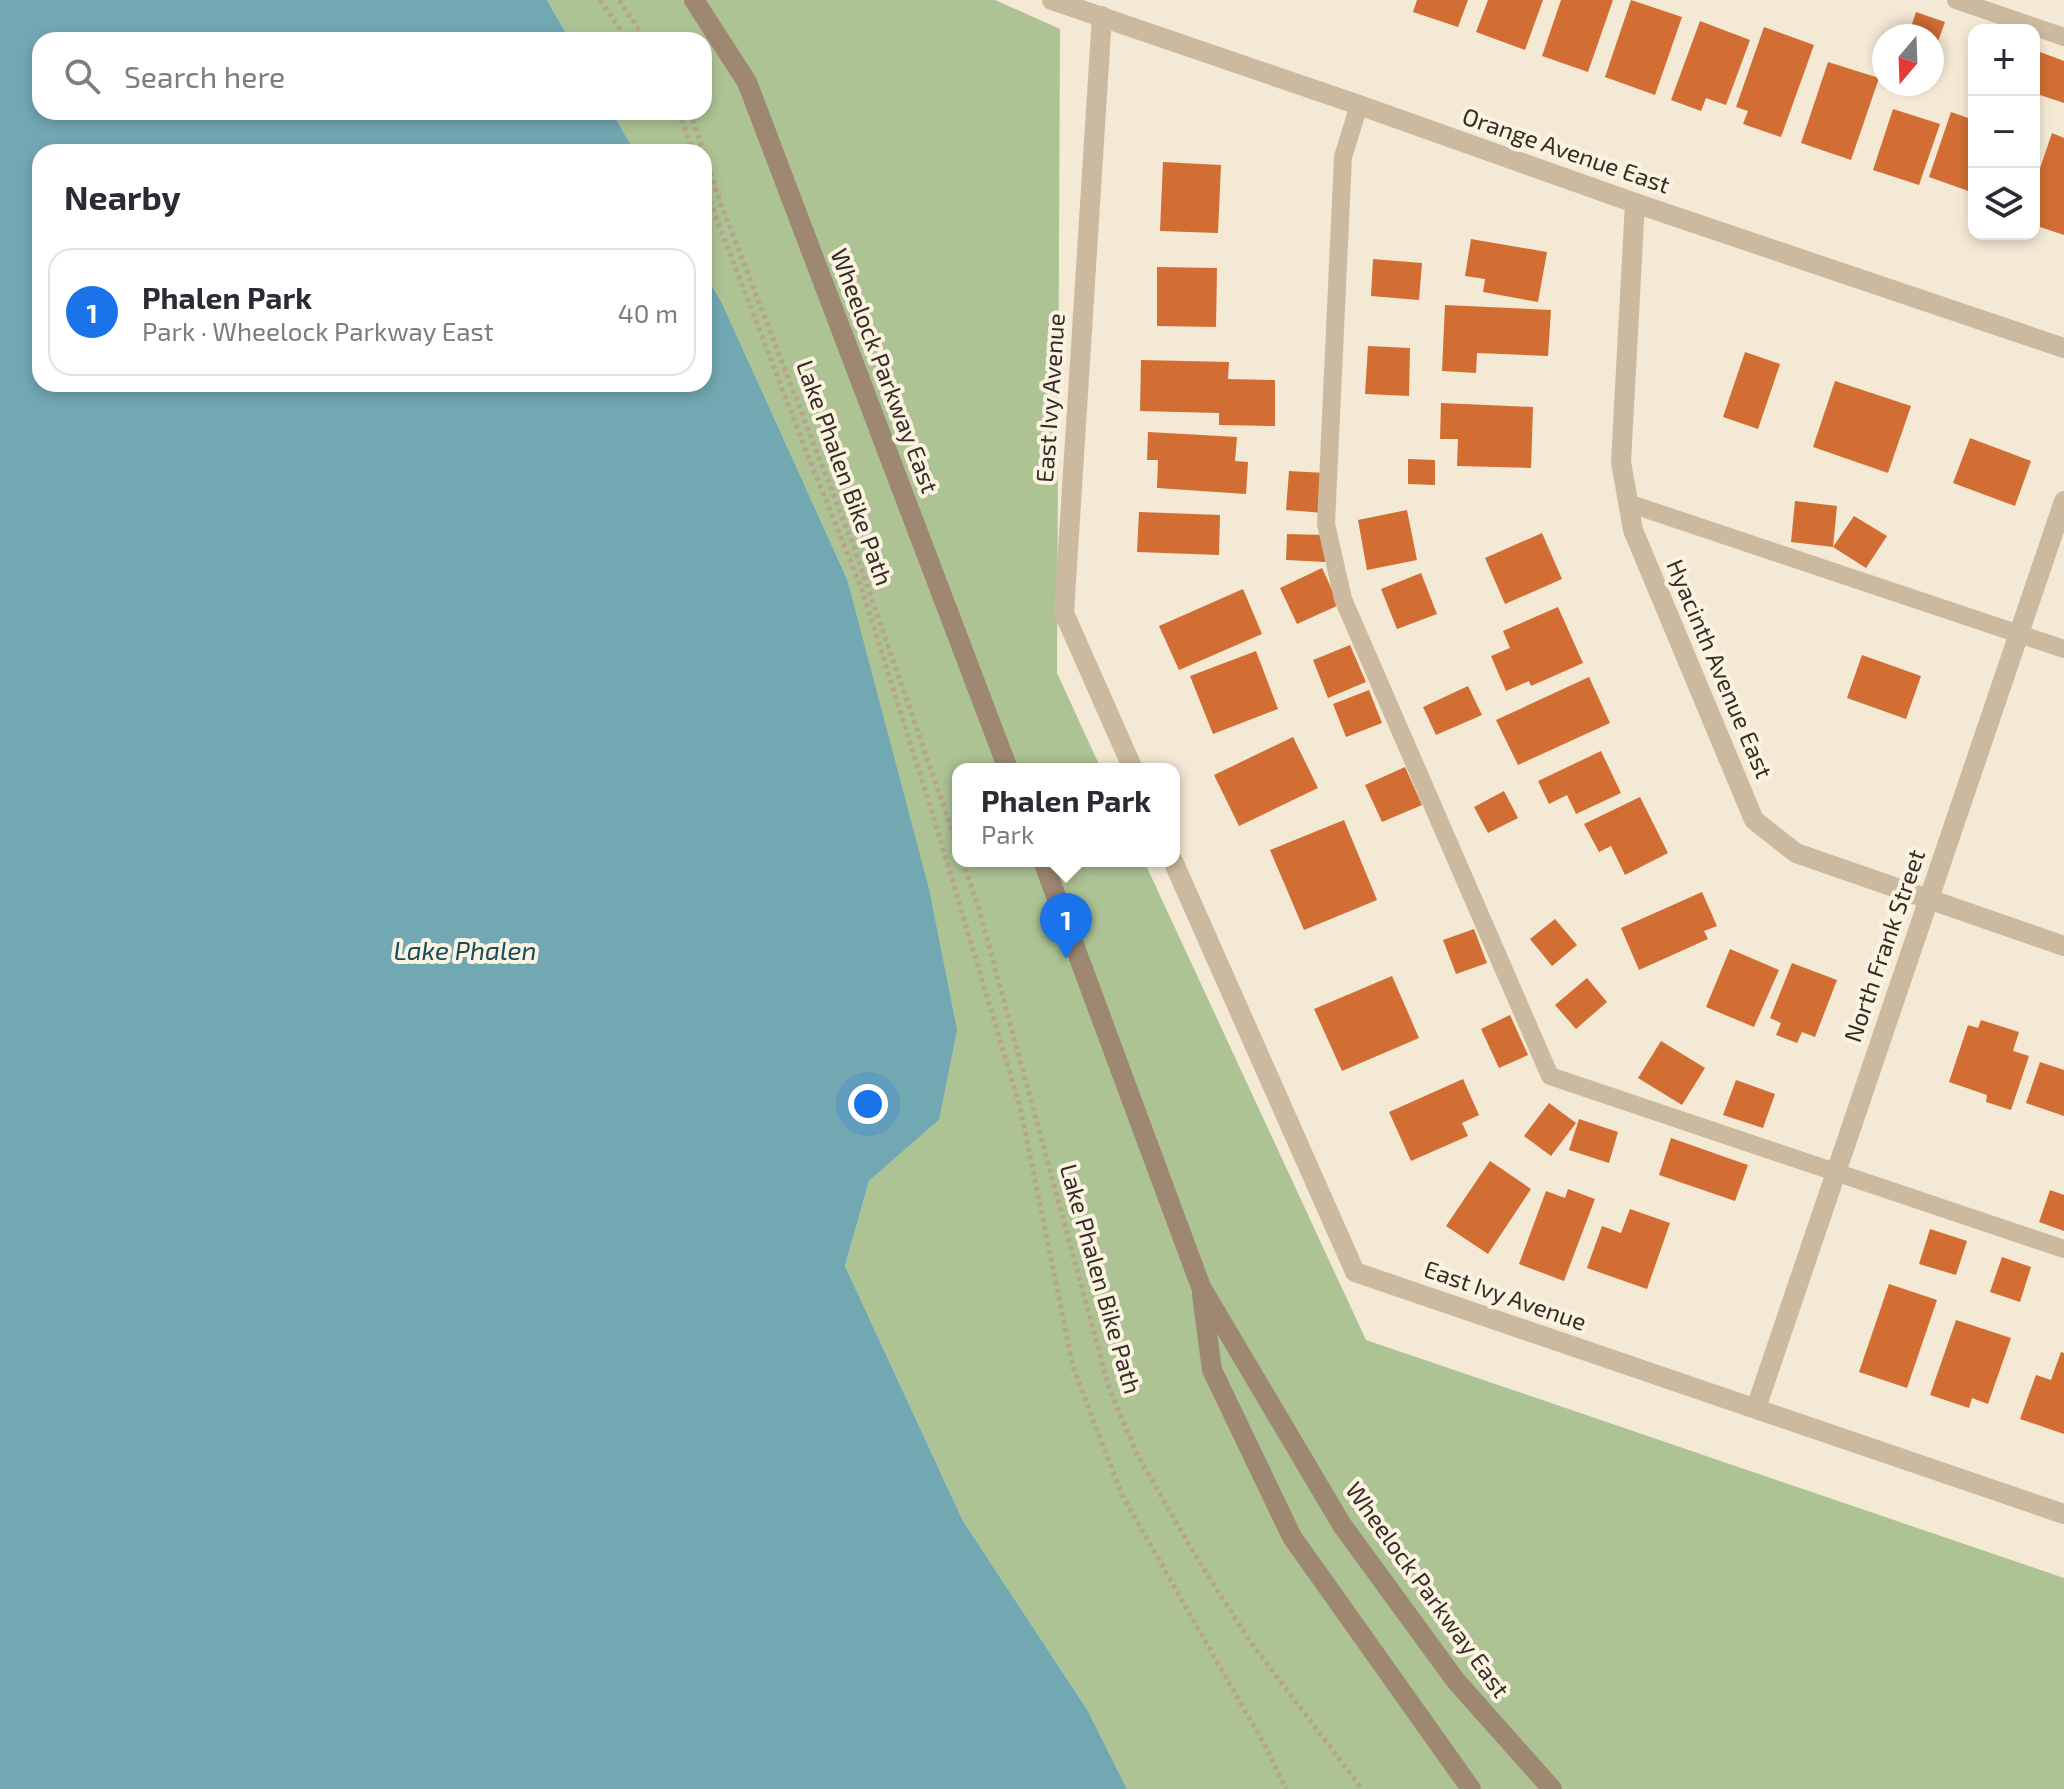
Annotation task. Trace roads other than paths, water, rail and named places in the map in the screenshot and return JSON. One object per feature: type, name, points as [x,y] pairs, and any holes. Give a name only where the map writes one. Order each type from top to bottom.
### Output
[{"type":"street","name":"Wheelock Parkway East","points":[[694,0],[747,82],[1006,763]]},
{"type":"street","name":"Orange Avenue East","points":[[1052,0],[2064,348]]},
{"type":"street","name":"East Ivy Avenue","points":[[1102,16],[1064,613],[1130,763]]},
{"type":"street","name":"Hyacinth Avenue East","points":[[1635,203],[1621,462],[1633,530],[1754,820],[1796,853],[2064,946]]},
{"type":"street","name":"North Frank Street","points":[[1756,1408],[2064,501]]},
{"type":"street","name":"Wheelock Parkway East","points":[[1045,867],[1201,1287],[1342,1525],[1456,1681],[1552,1789]]},
{"type":"street","name":"East Ivy Avenue","points":[[1176,867],[1355,1272],[2064,1514]]},
{"type":"street","name":"Wheelock Parkway East","points":[[1201,1287],[1212,1370],[1292,1537],[1471,1789]]},
{"type":"lane","points":[[1956,0],[2064,37]]},
{"type":"lane","points":[[1359,105],[1343,157],[1326,524],[1343,599],[1550,1076],[2064,1249]]},
{"type":"lane","points":[[1628,503],[2064,649]]},
{"type":"water","name":"Lake Phalen","points":[[0,0],[547,0],[565,32],[32,32],[32,120],[617,120],[630,144],[32,144],[32,392],[712,392],[712,286],[847,579],[929,889],[957,1030],[939,1120],[869,1181],[845,1266],[963,1521],[1088,1711],[1127,1789],[0,1789]]},
{"type":"place","name":"Phalen Park","points":[[1066,959]]}]
